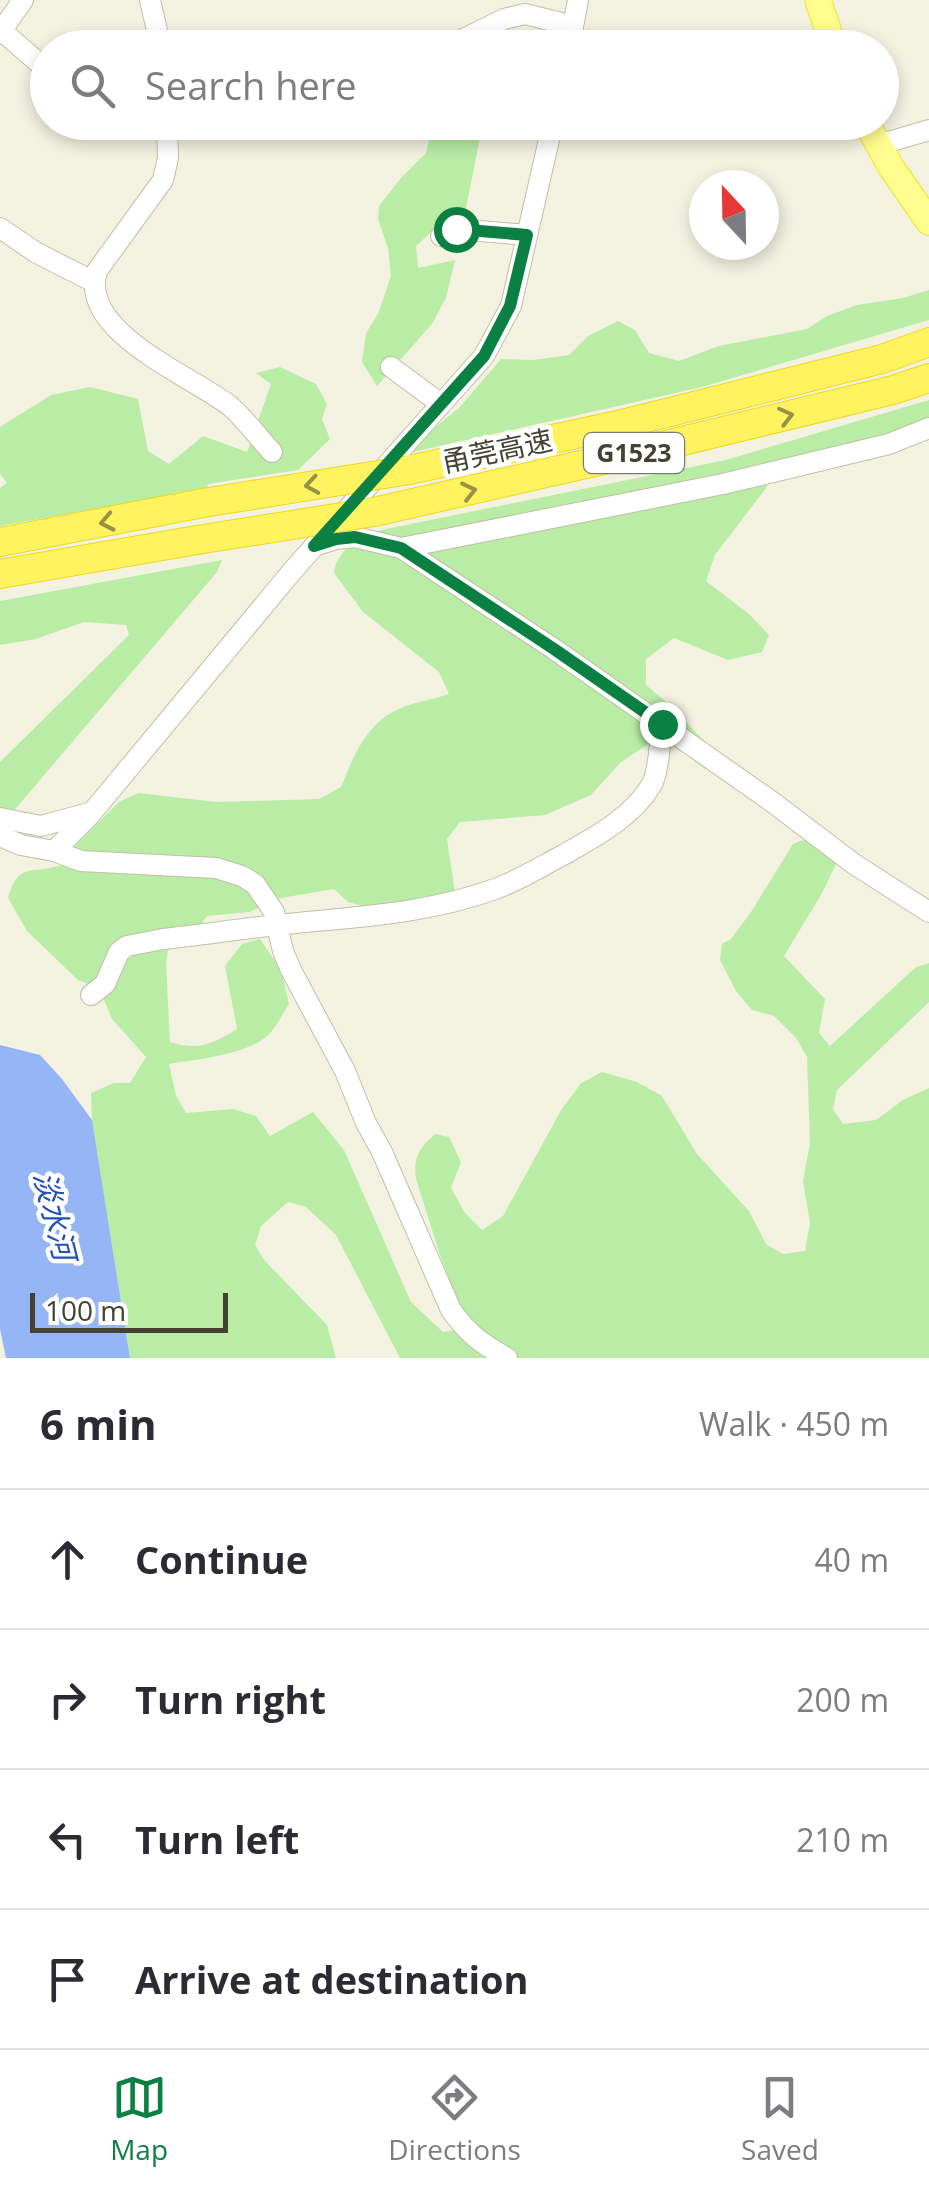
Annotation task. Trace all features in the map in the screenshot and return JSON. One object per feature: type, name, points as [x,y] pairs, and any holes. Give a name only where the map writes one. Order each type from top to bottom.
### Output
[{"type":"highway","name":"甬莞高速","points":[[0,542],[202,503],[408,470],[618,425],[882,358],[929,342]]},
{"type":"highway","name":"甬莞高速","points":[[0,574],[374,512],[612,458],[929,378]]},
{"type":"main road","points":[[818,0],[828,30]]},
{"type":"main road","points":[[876,140],[929,222]]},
{"type":"street","points":[[22,0],[1,32],[30,56]]},
{"type":"street","points":[[150,0],[156,30]]},
{"type":"street","points":[[572,30],[578,0]]},
{"type":"street","points":[[483,30],[524,14],[573,26]]},
{"type":"street","points":[[899,132],[929,130]]},
{"type":"street","points":[[168,140],[163,180],[97,271],[94,282],[99,303],[123,334],[172,371],[230,406],[272,452]]},
{"type":"street","points":[[54,851],[91,813],[314,546],[484,356],[510,306],[549,140]]},
{"type":"street","points":[[0,228],[94,282]]},
{"type":"street","points":[[442,236],[456,229],[527,235]]},
{"type":"street","points":[[392,366],[442,404]]},
{"type":"street","points":[[401,548],[723,484],[889,444],[929,428]]},
{"type":"street","points":[[314,546],[355,537],[401,548],[554,649],[854,864],[929,912]]},
{"type":"street","points":[[91,995],[105,984],[118,952],[127,946],[415,910],[494,890],[533,873],[622,819],[644,795],[658,767],[662,724]]},
{"type":"street","points":[[0,818],[41,826],[91,813]]},
{"type":"street","points":[[0,836],[81,861],[216,868],[255,884],[274,912],[283,950],[345,1071],[450,1310],[466,1331],[507,1358]]},
{"type":"green space","points":[[429,140],[480,140],[464,218],[445,219],[416,246],[418,268],[455,260],[446,298],[432,324],[377,386],[362,362],[366,333],[378,314],[391,276],[388,248],[378,219],[379,206],[426,153]]},
{"type":"green space","points":[[929,290],[929,320],[702,387],[413,452],[426,435],[460,407],[501,359],[569,355],[588,336],[618,321],[635,330],[649,353],[679,361],[719,346],[807,329],[827,316],[857,305]]},
{"type":"green space","points":[[280,367],[316,384],[327,404],[322,419],[330,439],[298,470],[0,526],[0,488],[7,483],[0,474],[0,427],[51,395],[90,387],[138,399],[148,451],[169,464],[203,436],[247,452],[271,384],[256,373]]},
{"type":"green space","points":[[929,400],[929,421],[831,448],[772,470],[766,488],[715,555],[706,581],[769,635],[762,652],[728,660],[674,638],[646,659],[646,685],[731,768],[705,769],[674,745],[656,739],[621,762],[591,795],[545,815],[460,822],[447,839],[455,893],[366,907],[348,902],[334,889],[275,899],[250,912],[207,916],[200,926],[169,943],[166,963],[170,1042],[205,1044],[237,1029],[225,966],[242,944],[260,939],[281,970],[289,1004],[271,1032],[251,1046],[169,1064],[176,1096],[186,1113],[233,1109],[256,1116],[270,1136],[313,1112],[344,1150],[411,1302],[443,1332],[455,1330],[464,1317],[416,1179],[418,1154],[435,1134],[449,1137],[461,1162],[451,1188],[465,1213],[482,1230],[503,1216],[560,1112],[581,1083],[602,1072],[637,1082],[662,1096],[697,1154],[749,1211],[766,1244],[783,1254],[805,1251],[810,1223],[803,1181],[810,1143],[807,1057],[796,1038],[774,1016],[752,1010],[736,991],[720,960],[722,944],[731,939],[751,912],[793,844],[808,838],[838,860],[784,956],[825,999],[819,1033],[830,1046],[916,967],[929,963],[929,1002],[837,1090],[833,1109],[843,1124],[876,1120],[903,1100],[929,1088],[929,1358],[400,1358],[336,1235],[306,1207],[288,1202],[261,1226],[255,1245],[265,1261],[327,1325],[336,1358],[130,1358],[92,1121],[91,1093],[114,1083],[130,1083],[146,1057],[112,1019],[102,995],[78,980],[27,931],[8,898],[21,874],[62,865],[74,847],[119,802],[138,793],[217,802],[319,799],[341,787],[357,751],[380,721],[403,707],[449,694],[439,672],[363,612],[334,573],[345,551],[365,537],[381,530],[726,460]]},
{"type":"green space","points":[[222,560],[217,572],[11,814],[0,809],[0,762],[129,635],[126,625],[84,622],[36,639],[0,645],[0,601]]},
{"type":"water","name":"淡水河","points":[[0,1045],[40,1055],[92,1120],[130,1358],[6,1358],[0,1329]]},
{"type":"route","points":[[456,229],[527,235],[510,306],[484,356],[314,546],[355,537],[401,548],[662,724]]}]
